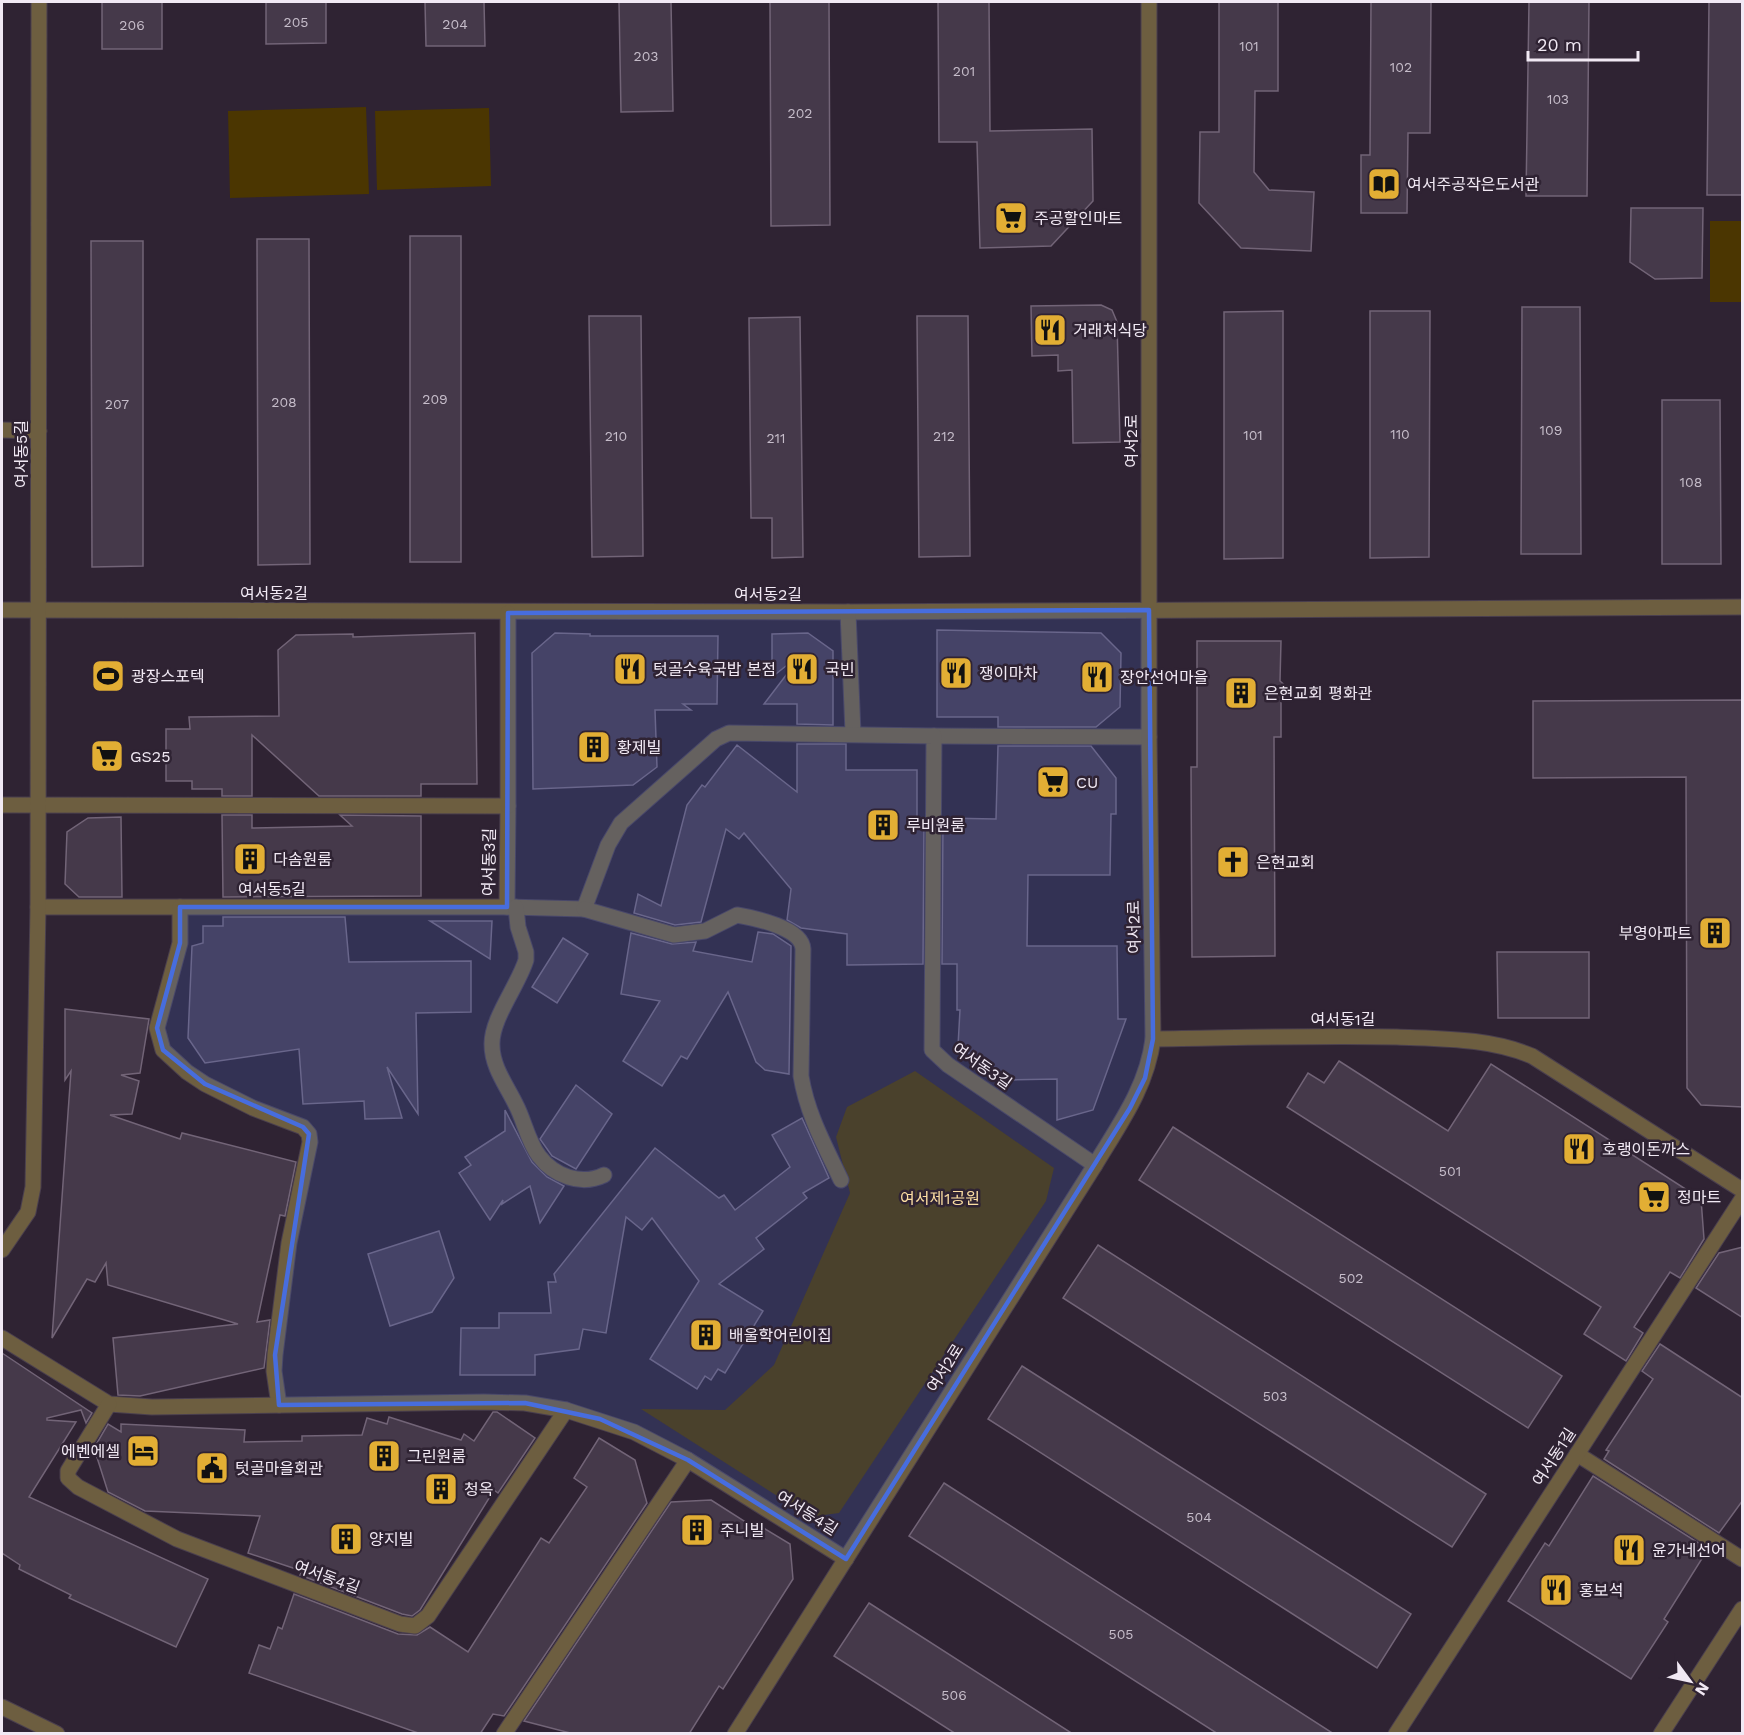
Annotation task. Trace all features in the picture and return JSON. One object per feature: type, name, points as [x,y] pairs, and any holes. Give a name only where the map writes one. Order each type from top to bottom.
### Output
[{"type":"street","name":"여서동5길","points":[[2,1250],[28,1212],[33,1186],[38,907],[39,2]]},
{"type":"street","name":"여서2로","points":[[735,1734],[1095,1165],[1145,1078],[1153,1039],[1149,736],[1149,2]]},
{"type":"street","points":[[2,430],[39,430]]},
{"type":"street","name":"여서동2길","points":[[2,609],[508,613],[1743,607]]},
{"type":"street","points":[[848,612],[853,733]]},
{"type":"street","points":[[508,613],[508,806]]},
{"type":"street","points":[[584,909],[608,845],[621,824],[716,739],[729,733],[1149,736]]},
{"type":"street","name":"여서동3길","points":[[934,736],[932,1050],[948,1065],[1095,1165]]},
{"type":"street","name":"여서동3길","points":[[2,804],[508,806],[511,907],[584,909],[674,935],[705,931],[736,915],[791,931],[798,937],[803,949],[801,1076],[804,1093],[808,1109],[841,1180]]},
{"type":"street","name":"여서동5길","points":[[38,907],[511,907]]},
{"type":"street","points":[[180,907],[179,952],[157,1028],[163,1050],[187,1072],[205,1084],[253,1108],[303,1127],[309,1134],[310,1142],[289,1243],[275,1355],[274,1371],[279,1405]]},
{"type":"street","points":[[511,907],[526,952],[526,960],[494,1028],[492,1046],[496,1066],[539,1156],[555,1170],[570,1178],[591,1180],[604,1175]]},
{"type":"street","name":"여서동1길","points":[[1153,1039],[1337,1036],[1439,1038],[1498,1044],[1532,1056],[1743,1190]]},
{"type":"street","name":"여서동1길","points":[[1395,1734],[1743,1199]]},
{"type":"street","name":"여서동4길","points":[[2,1338],[110,1404],[152,1407],[483,1401],[525,1403],[566,1410],[634,1432],[688,1460],[846,1559]]},
{"type":"street","name":"여서동4길","points":[[110,1404],[68,1470],[68,1478],[78,1487],[177,1539],[400,1624],[415,1626],[428,1616],[566,1410]]},
{"type":"street","points":[[1577,1454],[1743,1559]]},
{"type":"street","points":[[504,1734],[688,1460]]},
{"type":"street","points":[[1661,1734],[1743,1609]]},
{"type":"street","points":[[2,1707],[57,1734]]},
{"type":"highlighted area","points":[[1149,610],[1153,1039],[1145,1078],[1130,1108],[846,1559],[688,1460],[600,1419],[525,1403],[279,1405],[275,1355],[309,1134],[303,1127],[205,1084],[163,1050],[157,1028],[180,943],[180,907],[507,907],[508,613]]},
{"type":"green space","points":[[366,107],[369,194],[230,198],[228,111]]},
{"type":"green space","points":[[489,108],[491,186],[377,190],[375,111]]},
{"type":"green space","points":[[1710,221],[1742,221],[1742,302],[1710,302]]},
{"type":"green space","name":"여서제1공원","points":[[915,1071],[1054,1168],[1046,1201],[839,1513],[810,1517],[641,1409],[725,1410],[774,1365],[850,1193],[836,1137],[847,1107]]},
{"type":"building","points":[[102,2],[162,2],[162,49],[102,49]]},
{"type":"building","points":[[266,2],[326,2],[326,43],[266,44]]},
{"type":"building","points":[[425,2],[484,2],[485,46],[426,46]]},
{"type":"building","points":[[619,2],[671,2],[673,111],[621,112]]},
{"type":"building","points":[[770,2],[829,2],[830,225],[771,226]]},
{"type":"building","points":[[938,2],[989,2],[990,131],[1092,129],[1093,201],[1051,246],[980,248],[977,142],[939,142]]},
{"type":"building","points":[[1219,2],[1278,2],[1278,91],[1255,91],[1254,172],[1269,190],[1314,192],[1311,251],[1241,248],[1199,203],[1200,132],[1219,132]]},
{"type":"building","points":[[1371,2],[1431,2],[1430,133],[1408,133],[1407,213],[1361,213],[1361,155],[1370,155]]},
{"type":"building","points":[[1529,2],[1589,2],[1587,196],[1526,196]]},
{"type":"building","points":[[1709,2],[1743,2],[1743,195],[1707,195]]},
{"type":"building","points":[[1631,208],[1703,208],[1702,278],[1655,279],[1630,262]]},
{"type":"building","points":[[410,236],[461,236],[461,562],[410,562]]},
{"type":"building","points":[[257,239],[309,239],[310,564],[258,565]]},
{"type":"building","points":[[91,241],[143,241],[143,566],[92,567]]},
{"type":"building","points":[[1101,305],[1112,310],[1117,322],[1120,442],[1073,443],[1072,370],[1058,371],[1058,355],[1032,356],[1031,306]]},
{"type":"building","points":[[1522,307],[1580,307],[1581,554],[1521,554]]},
{"type":"building","points":[[1283,311],[1283,558],[1224,559],[1224,312]]},
{"type":"building","points":[[1370,311],[1430,311],[1429,557],[1370,558]]},
{"type":"building","points":[[589,316],[641,316],[643,556],[592,557]]},
{"type":"building","points":[[917,316],[968,316],[970,556],[919,557]]},
{"type":"building","points":[[800,317],[803,557],[772,558],[772,518],[751,518],[749,318]]},
{"type":"building","points":[[1662,400],[1720,400],[1721,564],[1662,564]]},
{"type":"building","points":[[937,630],[1101,633],[1121,653],[1120,707],[1096,727],[998,727],[998,717],[937,717]]},
{"type":"building","points":[[475,633],[477,784],[421,784],[421,796],[319,796],[252,735],[252,796],[222,796],[222,789],[192,789],[192,781],[166,781],[166,729],[190,729],[189,717],[279,716],[278,650],[296,635],[353,634],[353,637]]},
{"type":"building","points":[[555,633],[590,634],[590,636],[718,636],[717,704],[683,704],[691,710],[655,710],[657,767],[633,785],[533,789],[532,653]]},
{"type":"building","points":[[808,633],[833,651],[833,725],[797,724],[797,704],[764,704],[790,670],[786,666],[772,677],[772,634]]},
{"type":"building","name":"은현교회","points":[[1197,641],[1281,641],[1280,681],[1289,689],[1281,697],[1281,737],[1274,737],[1275,956],[1192,957],[1191,767],[1197,767]]},
{"type":"building","name":"부영아파트","points":[[1743,700],[1743,1107],[1701,1105],[1687,1088],[1686,777],[1533,778],[1533,701]]},
{"type":"building","points":[[797,744],[846,744],[846,770],[917,770],[917,818],[924,818],[923,964],[847,965],[847,934],[801,928],[787,920],[791,889],[744,833],[739,839],[726,829],[701,922],[675,925],[634,913],[638,894],[661,906],[687,805],[702,785],[705,787],[737,745],[797,792]]},
{"type":"building","points":[[998,746],[1091,746],[1116,778],[1116,814],[1111,814],[1110,875],[1028,875],[1027,946],[1117,946],[1118,1019],[1126,1019],[1093,1110],[1057,1120],[1057,1079],[1010,1080],[958,1046],[960,1010],[957,1010],[957,964],[942,964],[943,818],[996,819]]},
{"type":"building","points":[[222,815],[252,815],[252,828],[352,826],[340,815],[421,816],[421,896],[223,897]]},
{"type":"building","points":[[121,817],[122,897],[79,897],[65,884],[67,832],[88,818]]},
{"type":"building","points":[[223,917],[345,917],[349,962],[471,961],[471,1012],[416,1013],[418,1114],[387,1067],[402,1118],[365,1119],[364,1101],[303,1104],[299,1049],[205,1063],[188,1038],[192,946],[203,943],[203,926],[223,926]]},
{"type":"building","points":[[430,921],[492,921],[490,959]]},
{"type":"building","points":[[758,932],[773,934],[791,946],[789,1074],[765,1070],[756,1062],[728,992],[687,1059],[681,1056],[662,1086],[623,1061],[660,1001],[621,994],[631,933],[672,944],[696,942],[693,951],[752,962]]},
{"type":"building","points":[[563,938],[588,954],[557,1003],[532,987]]},
{"type":"building","points":[[1497,952],[1589,952],[1589,1018],[1498,1018]]},
{"type":"building","points":[[65,1009],[149,1019],[140,1073],[121,1075],[139,1081],[132,1114],[110,1115],[180,1139],[182,1133],[296,1162],[285,1216],[280,1215],[257,1322],[270,1320],[264,1368],[140,1396],[118,1395],[113,1338],[238,1324],[108,1285],[106,1263],[95,1282],[87,1279],[52,1338],[71,1071],[65,1080]]},
{"type":"building","points":[[1339,1061],[1448,1131],[1491,1064],[1701,1199],[1704,1239],[1680,1278],[1670,1272],[1634,1327],[1643,1333],[1626,1361],[1584,1334],[1601,1307],[1287,1107],[1308,1073],[1324,1083]]},
{"type":"building","points":[[576,1085],[612,1114],[576,1169],[552,1156],[540,1139]]},
{"type":"building","points":[[505,1110],[532,1162],[547,1177],[564,1186],[540,1223],[530,1186],[502,1204],[503,1200],[490,1220],[459,1173],[471,1165],[465,1157],[505,1131]]},
{"type":"building","points":[[802,1118],[829,1178],[803,1193],[807,1198],[756,1238],[764,1249],[719,1284],[763,1311],[725,1373],[718,1369],[711,1380],[705,1376],[697,1389],[650,1359],[699,1281],[652,1218],[642,1230],[626,1217],[606,1333],[583,1329],[579,1349],[535,1355],[535,1375],[460,1375],[461,1328],[499,1328],[499,1313],[551,1313],[548,1282],[556,1282],[554,1274],[655,1148],[719,1198],[724,1195],[735,1210],[790,1167],[772,1135]]},
{"type":"building","points":[[1173,1127],[1562,1376],[1528,1428],[1139,1180]]},
{"type":"building","points":[[439,1231],[454,1278],[432,1312],[390,1326],[368,1254]]},
{"type":"building","points":[[1098,1245],[1486,1494],[1452,1547],[1063,1298]]},
{"type":"building","points":[[1743,1247],[1743,1318],[1696,1288],[1719,1253]]},
{"type":"building","points":[[1660,1344],[1743,1398],[1743,1500],[1719,1533],[1604,1459],[1609,1451],[1606,1450],[1653,1379],[1642,1371]]},
{"type":"building","points":[[2,1353],[92,1413],[86,1423],[81,1410],[47,1418],[47,1420],[76,1422],[29,1497],[208,1579],[176,1647],[69,1598],[71,1595],[19,1569],[20,1565],[2,1553]]},
{"type":"building","points":[[1022,1366],[1411,1614],[1377,1668],[988,1419]]},
{"type":"building","points":[[493,1412],[497,1412],[535,1438],[498,1493],[494,1490],[420,1610],[412,1616],[300,1575],[302,1571],[248,1553],[260,1516],[145,1511],[108,1492],[94,1448],[108,1424],[121,1432],[121,1424],[245,1430],[244,1442],[302,1441],[302,1436],[362,1435],[367,1418],[387,1424],[389,1417],[461,1440],[464,1434],[474,1441]]},
{"type":"building","points":[[599,1438],[635,1460],[647,1503],[504,1716],[493,1714],[480,1734],[421,1734],[249,1673],[259,1645],[270,1649],[278,1627],[282,1629],[294,1594],[398,1634],[417,1635],[430,1627],[468,1652],[541,1538],[549,1543],[587,1487],[574,1478]]},
{"type":"building","points":[[1593,1476],[1708,1549],[1664,1619],[1668,1622],[1631,1679],[1508,1601],[1545,1543],[1549,1546]]},
{"type":"building","points":[[944,1483],[1334,1734],[1218,1734],[909,1536]]},
{"type":"building","points":[[711,1500],[755,1528],[757,1524],[790,1544],[793,1579],[723,1689],[719,1686],[689,1734],[574,1734],[524,1721],[671,1502]]},
{"type":"building","points":[[869,1603],[1073,1734],[956,1734],[834,1656]]},
{"type":"place","name":"여서주공작은도서관","points":[[1384,184]]},
{"type":"place","name":"주공할인마트","points":[[1011,218]]},
{"type":"place","name":"거래처식당","points":[[1050,330]]},
{"type":"place","name":"텃골수육국밥 본점","points":[[630,669]]},
{"type":"place","name":"국빈","points":[[802,669]]},
{"type":"place","name":"쟁이마차","points":[[956,673]]},
{"type":"place","name":"광장스포텍","points":[[108,676]]},
{"type":"place","name":"장안선어마을","points":[[1097,677]]},
{"type":"place","name":"은현교회 평화관","points":[[1241,693]]},
{"type":"place","name":"황제빌","points":[[594,747]]},
{"type":"place","name":"GS25","points":[[107,756]]},
{"type":"place","name":"CU","points":[[1053,782]]},
{"type":"place","name":"루비원룸","points":[[883,825]]},
{"type":"place","name":"다솜원룸","points":[[250,859]]},
{"type":"place","name":"은현교회","points":[[1233,862]]},
{"type":"place","name":"부영아파트","points":[[1715,933]]},
{"type":"place","name":"호랭이돈까스","points":[[1579,1149]]},
{"type":"place","name":"정마트","points":[[1654,1197]]},
{"type":"place","name":"배울학어린이집","points":[[706,1335]]},
{"type":"place","name":"에벤에셀","points":[[143,1451]]},
{"type":"place","name":"그린원룸","points":[[384,1456]]},
{"type":"place","name":"텃골마을회관","points":[[212,1468]]},
{"type":"place","name":"청옥","points":[[441,1489]]},
{"type":"place","name":"주니빌","points":[[697,1530]]},
{"type":"place","name":"양지빌","points":[[346,1539]]},
{"type":"place","name":"윤가네선어","points":[[1629,1550]]},
{"type":"place","name":"홍보석","points":[[1556,1590]]}]
